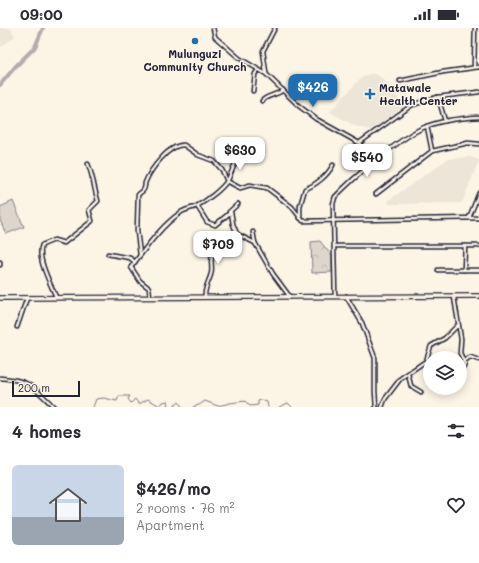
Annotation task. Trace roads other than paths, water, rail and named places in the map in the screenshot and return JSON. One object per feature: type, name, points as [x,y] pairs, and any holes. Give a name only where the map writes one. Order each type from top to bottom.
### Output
[{"type":"main road","points":[[0,298],[479,296]]},
{"type":"street","points":[[213,28],[216,38],[239,58],[266,74],[316,119],[359,143],[375,162]]},
{"type":"street","points":[[266,74],[263,51],[275,28]]},
{"type":"street","points":[[474,67],[475,28]]},
{"type":"street","points":[[400,81],[479,67]]},
{"type":"street","points":[[253,91],[258,70]]},
{"type":"street","points":[[262,101],[268,96],[277,95],[283,90]]},
{"type":"street","points":[[359,143],[406,108],[419,102],[479,92]]},
{"type":"street","points":[[438,98],[445,122]]},
{"type":"street","points":[[335,296],[333,204],[335,197],[375,162],[426,126],[479,117]]},
{"type":"street","points":[[426,126],[432,151]]},
{"type":"street","points":[[376,194],[432,151],[468,143],[479,144]]},
{"type":"street","points":[[140,255],[137,231],[138,195],[144,190],[146,181],[154,167],[164,156],[178,146],[184,145],[198,155],[214,161],[222,170],[227,181],[240,188],[250,185],[267,188],[292,207],[303,221],[479,218]]},
{"type":"street","points":[[150,297],[149,288],[140,281],[131,269],[135,262],[150,241],[173,218],[182,211],[197,206],[207,200],[227,181],[239,154]]},
{"type":"street","points":[[56,297],[48,279],[40,254],[40,248],[42,244],[53,241],[64,244],[92,221],[89,210],[98,201],[93,184],[92,172],[88,164]]},
{"type":"street","points":[[300,218],[300,206],[305,189],[312,186],[326,175],[333,165]]},
{"type":"street","points":[[469,218],[479,193]]},
{"type":"street","points":[[197,206],[207,222],[215,225],[238,204]]},
{"type":"street","points":[[229,212],[231,213],[232,224],[237,234],[255,243]]},
{"type":"street","points":[[253,232],[255,243],[273,274],[290,297]]},
{"type":"street","points":[[202,240],[212,255],[210,264],[212,272],[205,288],[205,297]]},
{"type":"street","points":[[335,246],[479,246]]},
{"type":"street","points":[[464,270],[465,246]]},
{"type":"street","points":[[108,254],[128,257],[135,262]]},
{"type":"street","points":[[438,270],[479,270]]},
{"type":"street","points":[[346,296],[362,323],[375,358],[376,407]]},
{"type":"street","points":[[454,297],[460,351]]},
{"type":"street","points":[[17,327],[28,298]]},
{"type":"street","points":[[430,351],[431,346],[445,338],[458,325]]},
{"type":"street","points":[[467,359],[470,357],[479,360]]},
{"type":"street","points":[[382,407],[385,399],[397,382],[423,364]]},
{"type":"street","points":[[408,374],[411,386],[421,392]]},
{"type":"street","points":[[0,378],[16,379],[31,385],[54,407]]},
{"type":"waterway","points":[[0,85],[35,47],[43,28]]},
{"type":"waterway","points":[[93,407],[96,399],[104,398],[117,401],[119,396],[130,396],[128,399],[131,403],[135,399],[139,404],[148,399],[160,406],[163,402],[168,401],[167,407]]},
{"type":"waterway","points":[[193,407],[205,401],[218,406],[245,401],[250,406],[258,405],[258,401],[261,400],[267,402],[268,407]]},
{"type":"waterway","points":[[175,407],[175,404],[179,402],[182,407]]},
{"type":"waterway","points":[[279,407],[288,403],[292,407]]},
{"type":"place","name":"Mulunguzi Community Church","points":[[195,41]]},
{"type":"place","name":"Matawale Health Center","points":[[370,94]]}]
